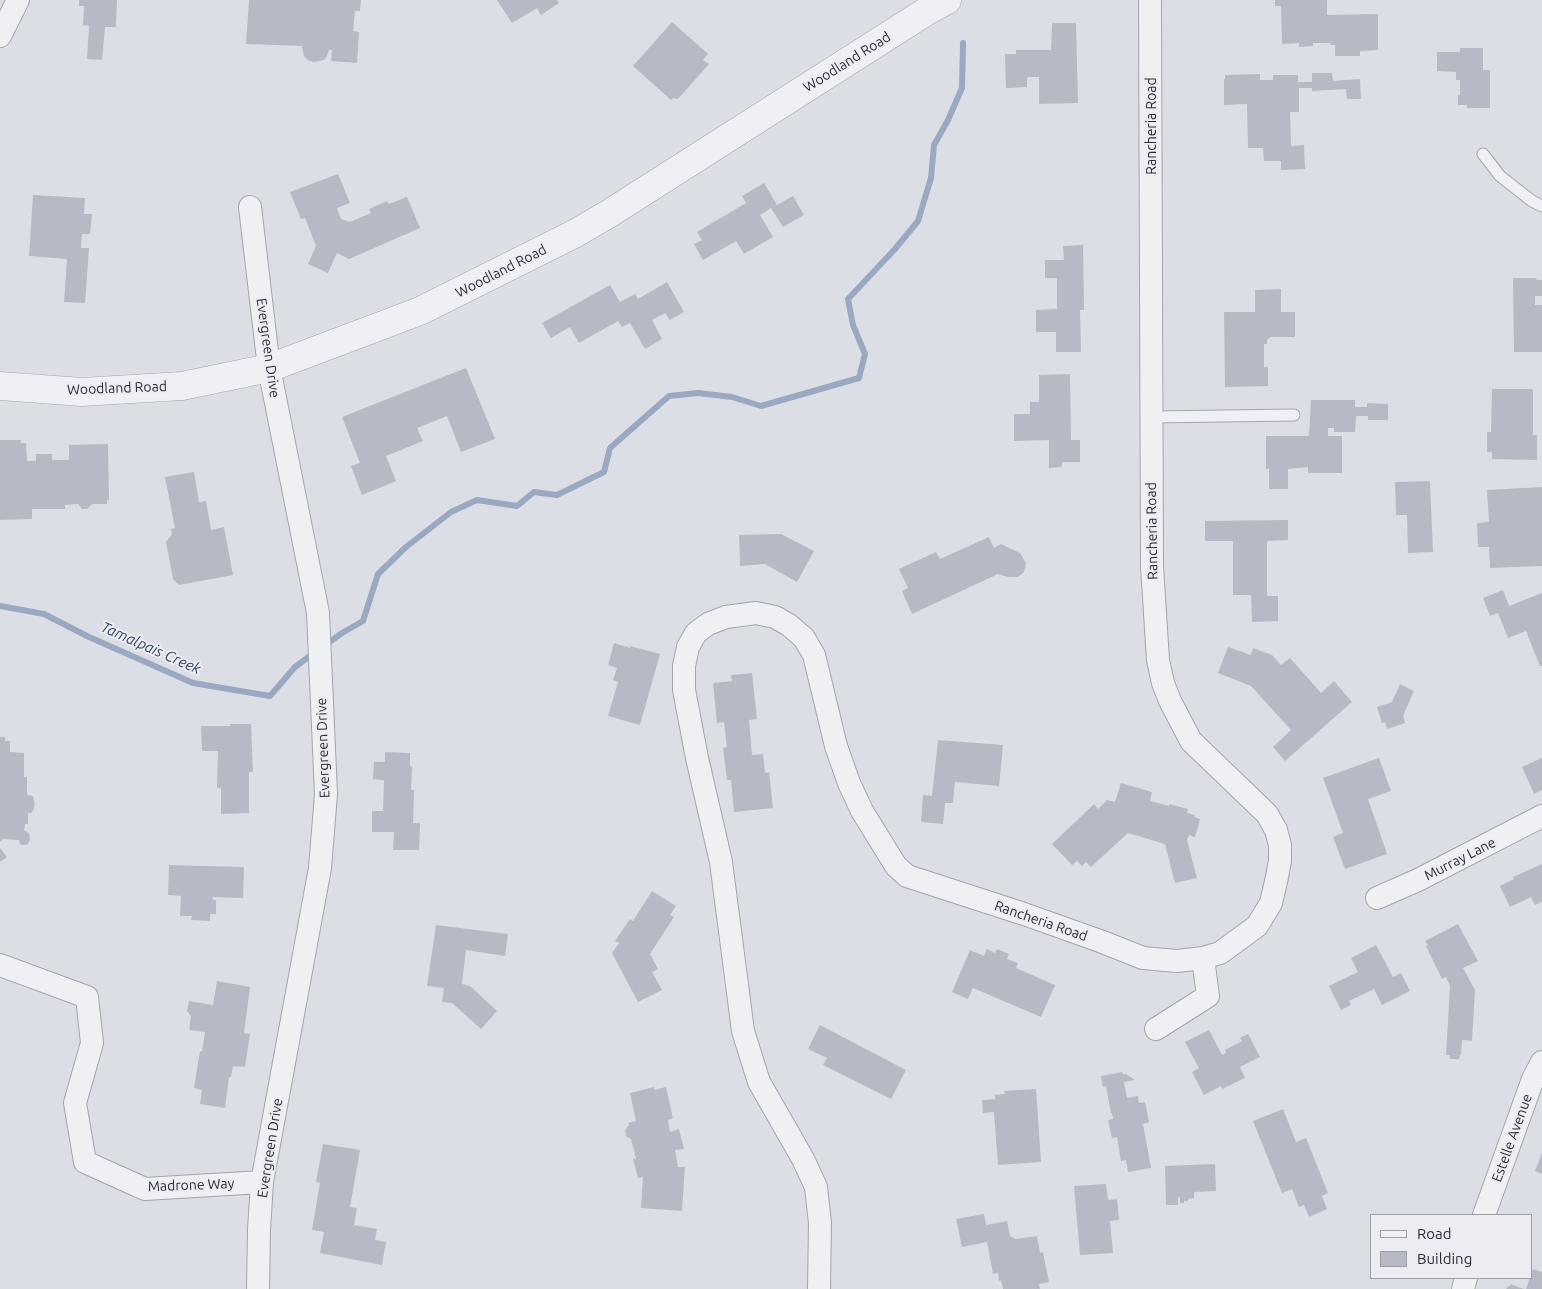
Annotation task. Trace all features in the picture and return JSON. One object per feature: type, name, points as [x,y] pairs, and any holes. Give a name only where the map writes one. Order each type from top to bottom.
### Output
[{"type":"street","points":[[0,36],[18,0]]},
{"type":"street","name":"Rancheria Road","points":[[819,1289],[820,1223],[816,1187],[803,1159],[759,1082],[743,1031],[722,862],[696,758],[684,690],[684,666],[688,647],[696,633],[708,624],[726,618],[756,613],[775,617],[790,625],[804,638],[814,655],[836,746],[849,783],[862,810],[896,866],[907,876],[1024,914],[1143,958],[1177,961],[1203,958],[1220,953],[1256,926],[1272,903],[1278,877],[1280,845],[1276,830],[1267,814],[1191,741],[1170,701],[1163,683],[1158,660],[1152,566],[1150,0]]},
{"type":"street","name":"Woodland Road","points":[[0,386],[82,392],[182,386],[268,368],[420,311],[576,233],[618,208],[933,4]]},
{"type":"street","name":"Evergreen Drive","points":[[250,207],[268,368],[318,614],[326,794],[320,868],[262,1182],[258,1289]]},
{"type":"street","name":"Murray Lane","points":[[1377,898],[1418,880],[1542,816]]},
{"type":"street","points":[[1156,1029],[1208,996],[1203,958]]},
{"type":"street","name":"Madrone Way","points":[[0,965],[88,998],[92,1043],[75,1103],[86,1162],[145,1189],[262,1182]]},
{"type":"street","name":"Estelle Avenue","points":[[1484,1214],[1533,1079],[1542,1062]]},
{"type":"lane","points":[[1483,154],[1500,176],[1532,201],[1542,206]]},
{"type":"lane","points":[[1152,417],[1294,415]]},
{"type":"building","points":[[79,0],[117,0],[116,27],[105,27],[102,60],[87,59],[89,26],[83,25],[84,6],[79,6]]},
{"type":"building","points":[[249,0],[361,0],[360,11],[355,11],[353,31],[359,32],[357,63],[331,61],[332,50],[329,50],[324,60],[314,62],[309,61],[304,56],[302,46],[246,44]]},
{"type":"building","points":[[497,0],[557,0],[559,3],[541,15],[537,8],[512,23]]},
{"type":"building","points":[[1275,0],[1327,0],[1327,15],[1378,14],[1378,50],[1360,51],[1360,56],[1335,56],[1335,45],[1331,45],[1331,43],[1313,43],[1313,46],[1299,47],[1299,43],[1282,44],[1281,6],[1275,6]]},
{"type":"building","points":[[672,22],[708,54],[703,60],[709,64],[678,99],[673,98],[671,100],[633,66]]},
{"type":"building","points":[[1052,23],[1076,23],[1078,103],[1039,104],[1039,77],[1027,77],[1027,87],[1006,88],[1005,54],[1016,54],[1016,50],[1051,50]]},
{"type":"building","points":[[1460,48],[1483,48],[1483,70],[1490,70],[1490,108],[1467,108],[1467,105],[1458,105],[1460,80],[1456,80],[1456,72],[1437,71],[1437,52],[1460,52]]},
{"type":"building","points":[[1312,73],[1332,73],[1333,81],[1360,79],[1361,99],[1347,99],[1346,89],[1312,91],[1312,88],[1299,88],[1299,112],[1290,112],[1291,146],[1304,145],[1305,169],[1281,170],[1281,161],[1264,161],[1263,148],[1248,148],[1247,104],[1224,105],[1225,75],[1260,74],[1260,80],[1273,80],[1273,75],[1298,75],[1298,82],[1312,82]]},
{"type":"building","points":[[338,174],[350,203],[337,208],[341,219],[350,222],[371,213],[369,209],[387,201],[389,204],[407,197],[420,228],[349,259],[337,253],[328,273],[308,264],[316,246],[305,218],[301,219],[290,192]]},
{"type":"building","points":[[764,183],[777,205],[793,196],[804,215],[783,227],[771,208],[760,215],[773,237],[744,254],[736,241],[703,260],[694,244],[702,240],[697,232],[746,203],[742,196]]},
{"type":"building","points":[[33,195],[85,198],[84,214],[92,214],[90,234],[82,234],[81,248],[89,248],[85,303],[64,302],[67,259],[29,256]]},
{"type":"building","points":[[1083,245],[1084,310],[1080,310],[1081,352],[1056,352],[1056,332],[1036,332],[1036,310],[1057,309],[1057,278],[1045,278],[1045,260],[1064,260],[1063,246]]},
{"type":"building","points":[[1513,278],[1536,278],[1537,280],[1542,280],[1542,296],[1535,296],[1535,305],[1542,305],[1542,352],[1514,352]]},
{"type":"building","points":[[667,282],[684,312],[670,320],[665,313],[652,320],[662,339],[645,349],[630,323],[622,327],[618,321],[579,343],[570,327],[551,338],[542,323],[610,285],[620,302],[635,294],[638,299]]},
{"type":"building","points":[[1281,289],[1281,312],[1295,312],[1295,337],[1270,337],[1267,340],[1267,344],[1264,344],[1264,367],[1268,367],[1268,386],[1225,387],[1224,312],[1255,312],[1255,290]]},
{"type":"building","points":[[466,368],[495,439],[461,452],[447,416],[417,428],[423,441],[386,456],[396,481],[362,495],[351,466],[360,463],[342,417]]},
{"type":"building","points":[[1070,374],[1071,440],[1080,440],[1080,462],[1062,462],[1062,467],[1049,468],[1049,440],[1014,441],[1014,414],[1030,414],[1030,402],[1039,402],[1039,375]]},
{"type":"building","points":[[1492,389],[1533,389],[1533,435],[1537,435],[1537,460],[1492,459],[1492,452],[1487,452],[1487,432],[1491,432]]},
{"type":"building","points":[[1311,400],[1355,400],[1355,407],[1367,407],[1367,403],[1388,404],[1388,420],[1368,420],[1368,416],[1356,416],[1355,432],[1334,432],[1334,428],[1328,428],[1328,436],[1342,436],[1342,473],[1308,473],[1308,467],[1288,469],[1288,489],[1269,489],[1269,469],[1266,469],[1266,436],[1309,436]]},
{"type":"building","points":[[0,440],[21,440],[21,443],[26,443],[27,461],[36,461],[36,454],[52,454],[52,460],[69,460],[69,445],[108,444],[109,500],[107,500],[107,504],[92,504],[87,509],[82,509],[78,504],[65,505],[65,509],[32,509],[32,519],[0,520]]},
{"type":"building","points":[[194,472],[199,502],[206,501],[211,530],[224,527],[233,575],[179,585],[173,579],[166,542],[172,534],[171,529],[175,528],[165,477]]},
{"type":"building","points":[[1430,481],[1433,552],[1408,553],[1407,515],[1396,515],[1395,482]]},
{"type":"building","points":[[1542,487],[1542,566],[1490,568],[1489,547],[1478,547],[1477,523],[1489,522],[1487,490]]},
{"type":"building","points":[[1288,520],[1288,540],[1267,541],[1267,596],[1278,596],[1278,621],[1252,622],[1251,595],[1233,595],[1233,541],[1205,541],[1205,521]]},
{"type":"building","points":[[781,534],[814,551],[797,582],[765,564],[740,566],[739,535]]},
{"type":"building","points":[[989,537],[994,548],[1001,544],[1020,553],[1026,563],[1024,572],[1018,577],[998,574],[912,614],[902,591],[908,588],[899,569],[936,552],[940,559]]},
{"type":"building","points":[[1503,590],[1509,606],[1542,593],[1542,666],[1540,666],[1526,631],[1508,638],[1498,613],[1490,616],[1483,598]]},
{"type":"building","points":[[614,643],[660,654],[640,725],[608,716],[618,682],[613,680],[617,668],[608,665]]},
{"type":"building","points":[[1228,647],[1251,655],[1253,648],[1272,655],[1281,665],[1290,658],[1321,693],[1334,681],[1352,702],[1285,761],[1273,747],[1291,730],[1251,686],[1218,673]]},
{"type":"building","points":[[752,673],[757,719],[749,720],[752,755],[763,754],[765,773],[769,772],[773,808],[734,812],[731,780],[727,780],[723,748],[727,747],[724,722],[717,723],[713,683],[732,681],[731,675]]},
{"type":"building","points":[[1400,684],[1414,691],[1403,716],[1405,723],[1387,729],[1385,722],[1382,723],[1377,707],[1392,702]]},
{"type":"building","points":[[230,724],[251,724],[253,772],[249,772],[249,813],[221,814],[221,788],[217,788],[218,751],[202,751],[201,726],[230,726]]},
{"type":"building","points":[[0,737],[5,737],[5,741],[10,741],[10,752],[24,753],[24,777],[27,777],[27,795],[33,796],[35,805],[32,813],[28,813],[28,824],[25,824],[24,830],[29,833],[30,840],[28,844],[24,845],[20,845],[19,840],[3,839],[0,842]]},
{"type":"building","points":[[938,740],[1003,745],[999,786],[955,782],[953,803],[945,803],[943,824],[921,822],[923,795],[932,796]]},
{"type":"building","points":[[385,752],[410,753],[410,765],[412,767],[411,790],[414,790],[413,823],[420,823],[419,850],[393,850],[394,832],[372,832],[372,811],[383,811],[384,780],[373,779],[374,762],[385,762]]},
{"type":"building","points":[[1379,758],[1391,791],[1368,799],[1387,854],[1345,869],[1333,837],[1343,833],[1323,778]]},
{"type":"building","points":[[1542,758],[1542,790],[1534,794],[1522,767]]},
{"type":"building","points":[[1121,783],[1152,792],[1150,801],[1188,809],[1187,813],[1195,815],[1194,817],[1200,819],[1195,837],[1189,835],[1187,840],[1197,878],[1175,883],[1165,844],[1128,833],[1091,867],[1086,862],[1082,866],[1077,861],[1072,865],[1052,844],[1094,804],[1098,809],[1107,800],[1115,802]]},
{"type":"building","points":[[0,848],[7,857],[0,862]]},
{"type":"building","points":[[1542,864],[1542,902],[1535,905],[1531,897],[1510,907],[1500,886],[1514,879],[1513,877]]},
{"type":"building","points":[[169,865],[244,867],[243,898],[213,897],[213,900],[216,900],[216,914],[210,914],[210,921],[191,920],[192,916],[180,916],[181,896],[168,895]]},
{"type":"building","points":[[652,891],[676,906],[670,915],[674,917],[650,954],[658,969],[652,972],[662,990],[638,1002],[612,953],[619,943],[615,941],[630,919],[633,921]]},
{"type":"building","points":[[1458,924],[1478,961],[1463,968],[1475,990],[1472,1041],[1462,1040],[1459,1059],[1450,1059],[1450,1055],[1446,1055],[1450,986],[1446,977],[1442,979],[1425,941]]},
{"type":"building","points":[[436,925],[508,934],[505,956],[466,950],[462,984],[470,986],[497,1011],[481,1029],[452,1003],[442,1002],[444,988],[427,986]]},
{"type":"building","points":[[1376,945],[1393,977],[1401,973],[1410,991],[1382,1005],[1374,989],[1349,1001],[1351,1005],[1341,1010],[1329,986],[1358,972],[1351,958]]},
{"type":"building","points":[[987,949],[995,953],[997,949],[1009,954],[1007,959],[1018,963],[1016,968],[1055,985],[1041,1017],[973,988],[968,999],[952,992],[970,950],[984,956]]},
{"type":"building","points":[[217,981],[250,987],[244,1033],[250,1034],[245,1067],[233,1066],[231,1077],[229,1077],[225,1108],[200,1104],[202,1090],[194,1088],[205,1032],[189,1030],[191,1016],[187,1011],[189,1001],[213,1005]]},
{"type":"building","points":[[820,1025],[906,1070],[891,1099],[823,1065],[827,1058],[808,1049]]},
{"type":"building","points":[[1209,1030],[1222,1055],[1226,1053],[1225,1050],[1242,1041],[1240,1038],[1248,1034],[1260,1057],[1240,1067],[1245,1078],[1222,1089],[1221,1086],[1204,1095],[1192,1072],[1199,1068],[1185,1042]]},
{"type":"building","points":[[1122,1072],[1135,1080],[1124,1082],[1127,1098],[1138,1096],[1139,1103],[1145,1102],[1149,1122],[1143,1124],[1151,1168],[1128,1172],[1126,1160],[1121,1161],[1117,1137],[1112,1138],[1108,1120],[1113,1119],[1112,1113],[1106,1086],[1103,1087],[1101,1076]]},
{"type":"building","points":[[654,1087],[654,1090],[666,1087],[673,1118],[668,1120],[670,1132],[679,1129],[684,1149],[675,1150],[678,1167],[685,1167],[682,1211],[641,1208],[643,1177],[638,1178],[633,1159],[636,1159],[631,1139],[626,1136],[625,1130],[629,1125],[628,1123],[636,1121],[630,1093]]},
{"type":"building","points":[[1036,1089],[1041,1162],[998,1165],[994,1112],[983,1113],[982,1100],[995,1099],[995,1095],[1005,1094],[1004,1091]]},
{"type":"building","points":[[1283,1109],[1296,1142],[1306,1138],[1328,1193],[1322,1196],[1327,1209],[1309,1217],[1304,1205],[1299,1207],[1292,1189],[1282,1193],[1253,1121]]},
{"type":"building","points":[[323,1144],[360,1150],[350,1207],[357,1208],[354,1225],[377,1229],[375,1240],[386,1242],[382,1265],[320,1253],[324,1232],[312,1230],[320,1183],[316,1182]]},
{"type":"building","points":[[1542,1153],[1542,1174],[1535,1171]]},
{"type":"building","points":[[1215,1164],[1216,1191],[1194,1192],[1194,1198],[1184,1201],[1184,1203],[1180,1203],[1180,1197],[1178,1197],[1178,1205],[1166,1205],[1165,1166]]},
{"type":"building","points":[[1106,1184],[1108,1200],[1117,1199],[1119,1220],[1110,1221],[1113,1253],[1080,1255],[1074,1186]]},
{"type":"building","points":[[984,1214],[986,1225],[1007,1221],[1010,1236],[1016,1239],[1037,1236],[1040,1253],[1043,1252],[1049,1282],[1039,1284],[1040,1289],[1003,1289],[998,1273],[993,1274],[987,1242],[962,1247],[956,1219]]},
{"type":"building","points":[[1533,1269],[1542,1272],[1542,1289],[1526,1289],[1530,1279],[1532,1279]]},
{"type":"building","points":[[1510,1284],[1524,1289],[1506,1289]]},
{"type":"waterway","name":"Tamalpais Creek","points":[[324,646],[363,621],[378,574],[406,547],[451,512],[477,500],[517,506],[534,492],[557,495],[604,472],[610,448],[669,396],[698,393],[732,397],[761,406],[859,378],[865,354],[853,325],[848,299],[895,249],[918,221],[931,178],[934,145],[948,120],[962,88],[963,43]]},
{"type":"waterway","name":"Tamalpais Creek","points":[[0,606],[44,614],[89,637],[193,683],[270,696],[295,667],[314,653]]}]
